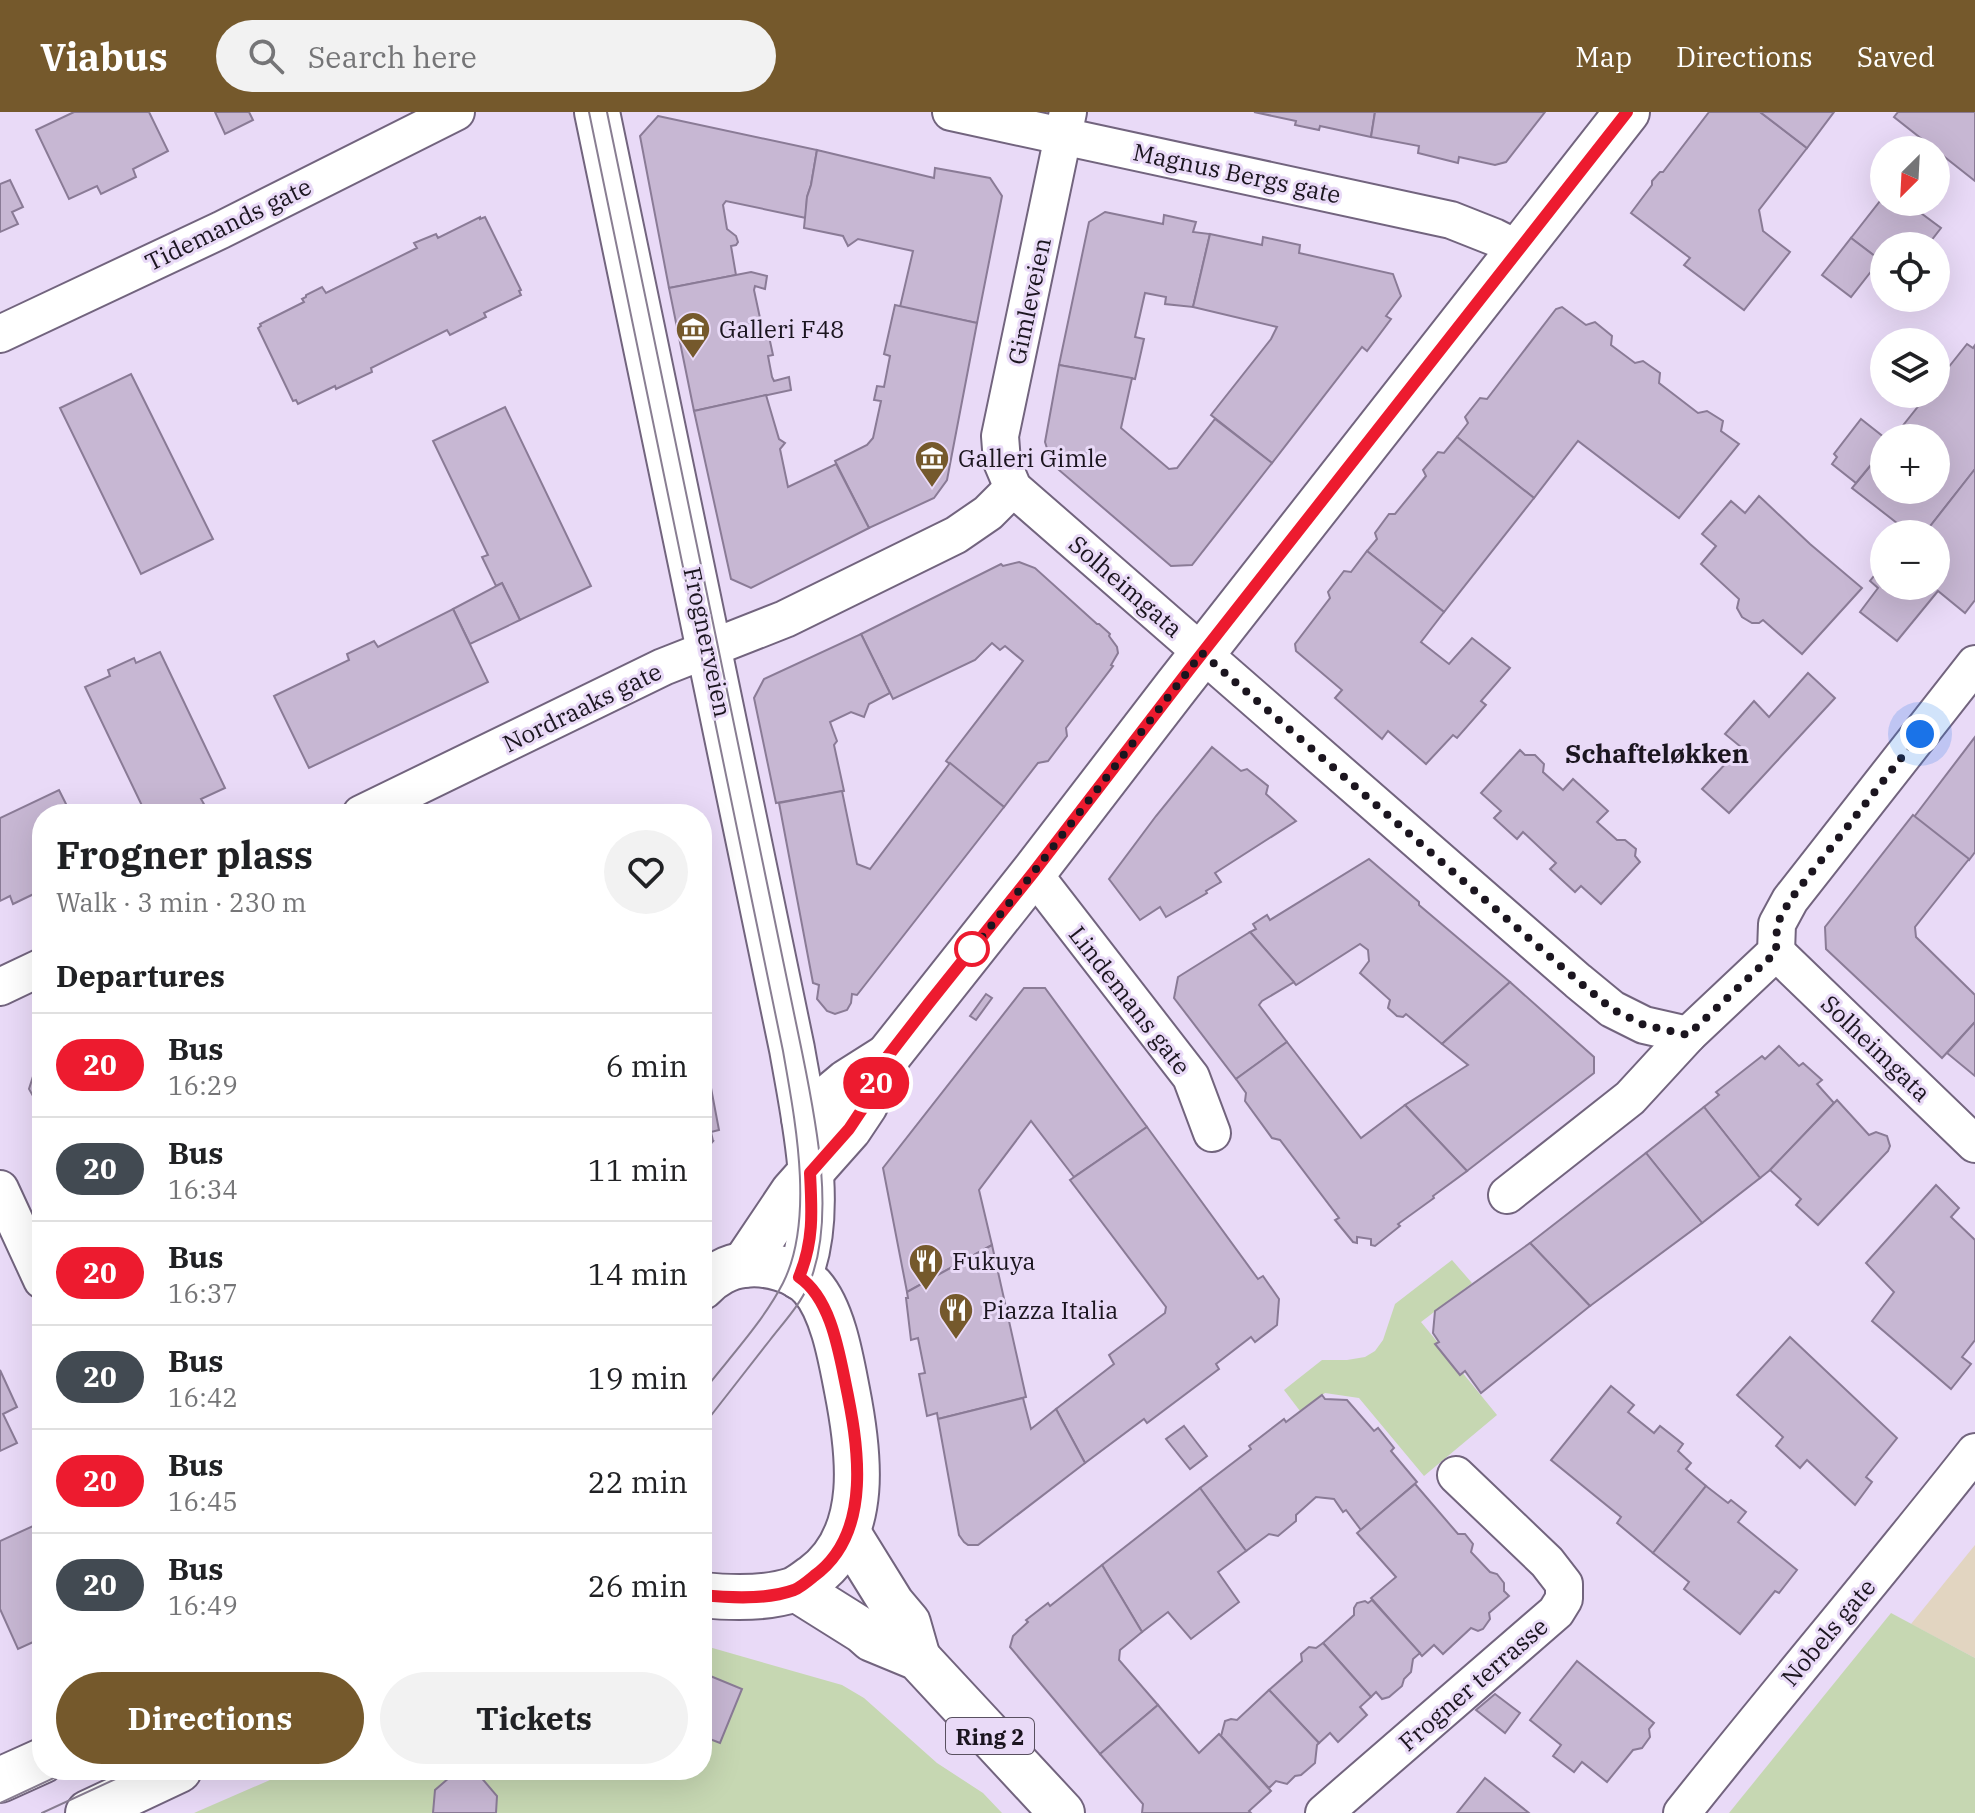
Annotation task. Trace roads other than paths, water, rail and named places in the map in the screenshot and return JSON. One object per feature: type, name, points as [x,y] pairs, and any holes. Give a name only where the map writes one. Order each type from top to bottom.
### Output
[{"type":"street","name":"Tidemands gate","points":[[0,334],[221,230],[456,112]]},
{"type":"street","name":"Frognerveien","points":[[597,112],[804,1118],[810,1173],[810,1245],[799,1277]]},
{"type":"street","name":"Magnus Bergs gate","points":[[951,112],[1066,124],[1451,220],[1518,249]]},
{"type":"street","points":[[744,1265],[793,1192],[849,1129],[865,1105],[888,1056],[1627,112]]},
{"type":"street","name":"Gimleveien","points":[[1013,488],[1002,462],[1000,436],[1066,124]]},
{"type":"street","name":"Nordraaks gate","points":[[382,804],[663,667],[785,619],[956,535],[988,513],[1013,488]]},
{"type":"street","name":"Solheimgata","points":[[1013,488],[1612,1009],[1644,1025],[1688,1035]]},
{"type":"street","points":[[1507,1195],[1630,1098],[1688,1035],[1776,952],[1777,924],[1790,900],[1975,664]]},
{"type":"street","name":"Lindemans gate","points":[[1033,873],[1191,1077],[1212,1133]]},
{"type":"street","name":"Solheimgata","points":[[1776,952],[1975,1144]]},
{"type":"street","points":[[0,987],[32,972]]},
{"type":"street","points":[[804,1118],[847,1082],[888,1056]]},
{"type":"street","points":[[0,1189],[32,1258]]},
{"type":"street","points":[[712,1280],[727,1269],[744,1265],[788,1271],[809,1284],[819,1296],[829,1319],[856,1433],[853,1516],[848,1533],[822,1570],[796,1589],[771,1595],[712,1595]]},
{"type":"street","name":"Nobels gate","points":[[1682,1813],[1975,1452]]},
{"type":"street","name":"Frogner terrasse","points":[[1324,1813],[1556,1612],[1564,1599],[1564,1584],[1547,1562],[1456,1475]]},
{"type":"street","name":"Ring 2","points":[[848,1533],[892,1604],[908,1623],[918,1658]]},
{"type":"street","name":"Ring 2","points":[[796,1589],[872,1639],[918,1658],[1062,1813]]},
{"type":"street","points":[[0,1780],[32,1766]]},
{"type":"street","points":[[88,1813],[158,1780]]},
{"type":"tram line","points":[[589,112],[783,1051],[797,1138],[800,1200],[793,1257],[783,1283],[756,1326],[712,1381]]},
{"type":"tram line","points":[[607,112],[801,1047],[821,1166],[822,1228],[809,1284],[791,1313],[712,1414]]},
{"type":"tram line","points":[[0,1803],[49,1780]]},
{"type":"tram line","points":[[42,1813],[113,1780]]},
{"type":"place","name":"Galleri F48","points":[[693,360]]},
{"type":"place","name":"Galleri Gimle","points":[[932,489]]},
{"type":"place","name":"Fukuya","points":[[926,1292]]},
{"type":"place","name":"Piazza Italia","points":[[956,1341]]},
{"type":"district","name":"Schafteløkken","points":[[1657,753]]}]
